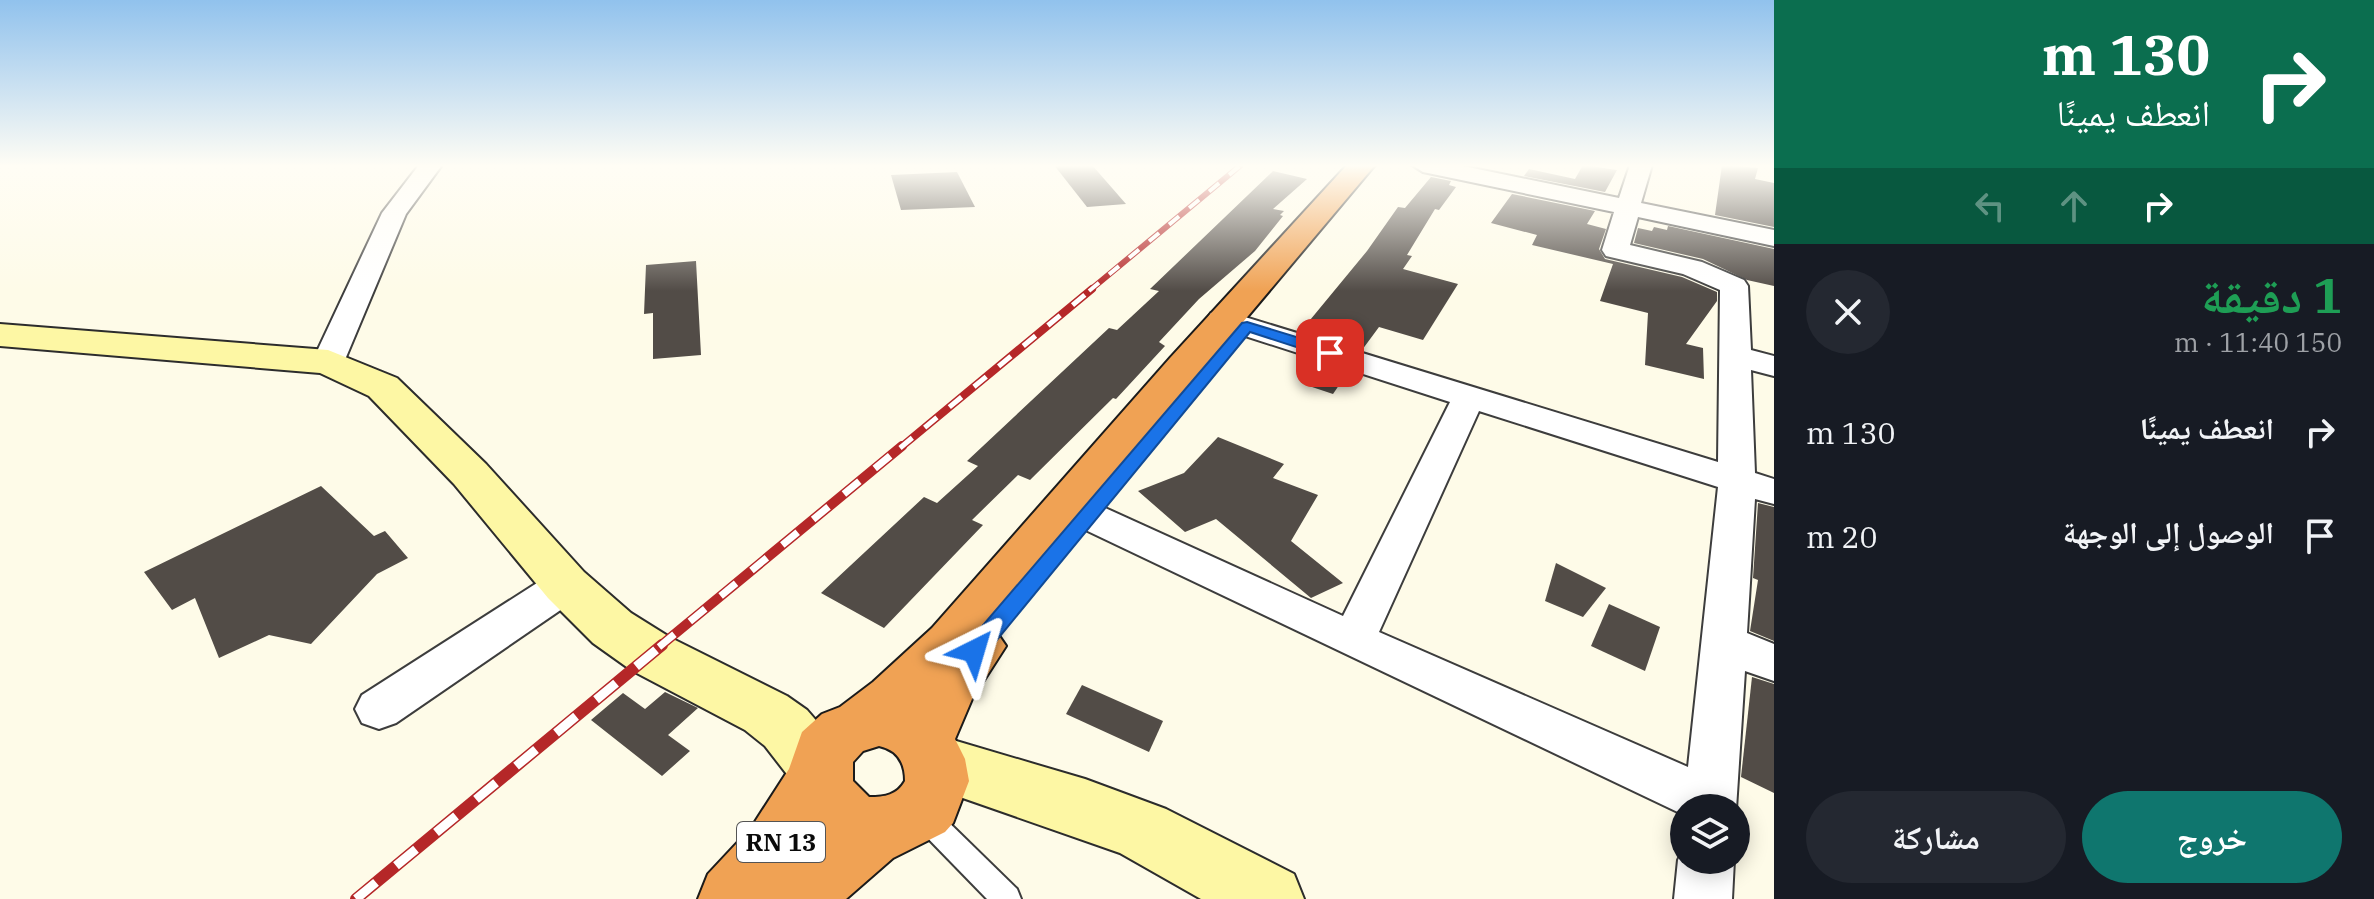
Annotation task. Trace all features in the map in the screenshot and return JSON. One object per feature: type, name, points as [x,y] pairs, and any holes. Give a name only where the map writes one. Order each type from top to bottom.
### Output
[{"type":"highway","name":"RN 13","points":[[801,899],[825,872],[917,790],[937,708],[959,672],[1089,516],[1234,323],[1328,207]]},
{"type":"highway","name":"RN 13","points":[[733,899],[775,851],[836,750],[900,694],[952,642],[1234,323],[1343,207]]},
{"type":"highway","points":[[879,721],[911,730],[917,790],[861,826],[844,818],[826,800],[836,750],[879,721]]},
{"type":"street","points":[[328,362],[399,207]]},
{"type":"street","points":[[1712,794],[1724,643],[1756,487],[1735,356],[1734,286],[1692,268],[1615,250],[1627,207],[1774,238]]},
{"type":"street","points":[[1234,323],[1756,487]]},
{"type":"street","points":[[0,335],[328,362],[383,387],[470,474],[566,585],[612,628],[651,654],[766,713],[786,728],[836,750]]},
{"type":"street","points":[[1735,356],[1774,366]]},
{"type":"street","points":[[1353,640],[1469,397]]},
{"type":"street","points":[[1089,516],[1687,794]]},
{"type":"street","points":[[379,709],[566,585]]},
{"type":"street","points":[[1724,643],[1774,663]]},
{"type":"street","points":[[917,790],[1056,801],[1143,831],[1269,899]]},
{"type":"street","points":[[1703,899],[1705,874]]},
{"type":"lane","points":[[917,790],[1007,899]]},
{"type":"building","points":[[900,207],[975,207],[901,210]]},
{"type":"building","points":[[1236,207],[1275,207],[1273,209],[1284,211],[1255,251],[1199,299],[1159,342],[1165,346],[1116,399],[1113,398],[1030,480],[1018,475],[972,520],[983,525],[884,628],[821,593],[924,497],[937,503],[978,466],[967,461],[1109,328],[1117,330],[1159,291],[1150,289]]},
{"type":"building","points":[[1398,207],[1441,207],[1435,209],[1407,255],[1412,256],[1403,269],[1458,284],[1423,340],[1379,327],[1362,350],[1301,331],[1367,251]]},
{"type":"building","points":[[1503,207],[1575,207],[1595,211],[1587,224],[1606,229],[1599,249],[1605,259],[1682,277],[1717,292],[1717,301],[1686,344],[1703,348],[1704,379],[1645,365],[1648,313],[1600,301],[1613,264],[1532,245],[1537,235],[1491,223]]},
{"type":"building","points":[[1716,207],[1774,207],[1774,227],[1715,215]]},
{"type":"building","points":[[1668,226],[1774,249],[1774,286],[1747,280],[1703,259],[1634,243],[1638,228],[1667,230]]},
{"type":"building","points":[[696,261],[701,355],[653,359],[653,313],[644,314],[646,265]]},
{"type":"building","points":[[1325,365],[1348,372],[1333,394],[1309,386]]},
{"type":"building","points":[[1218,437],[1284,464],[1273,478],[1318,495],[1291,541],[1343,583],[1311,598],[1216,519],[1185,532],[1138,491],[1184,473]]},
{"type":"building","points":[[321,486],[374,536],[385,531],[408,558],[377,574],[311,644],[269,635],[219,658],[195,598],[172,610],[144,572]]},
{"type":"building","points":[[1758,503],[1774,507],[1774,641],[1750,631],[1758,580],[1753,578]]},
{"type":"building","points":[[1556,563],[1606,588],[1583,617],[1545,601]]},
{"type":"building","points":[[1609,604],[1660,627],[1645,671],[1591,646]]},
{"type":"building","points":[[1752,677],[1774,684],[1774,793],[1741,777]]},
{"type":"building","points":[[1082,685],[1163,721],[1149,752],[1066,714]]},
{"type":"building","points":[[665,692],[698,708],[668,735],[690,751],[662,776],[591,720],[623,693],[645,709]]},
{"type":"railway","points":[[1089,291],[1190,207]]},
{"type":"railway","points":[[900,448],[1092,289]]},
{"type":"railway","points":[[659,647],[902,446]]},
{"type":"railway","points":[[356,899],[662,645]]},
{"type":"route","points":[[974,651],[1247,326],[1330,353]]}]
